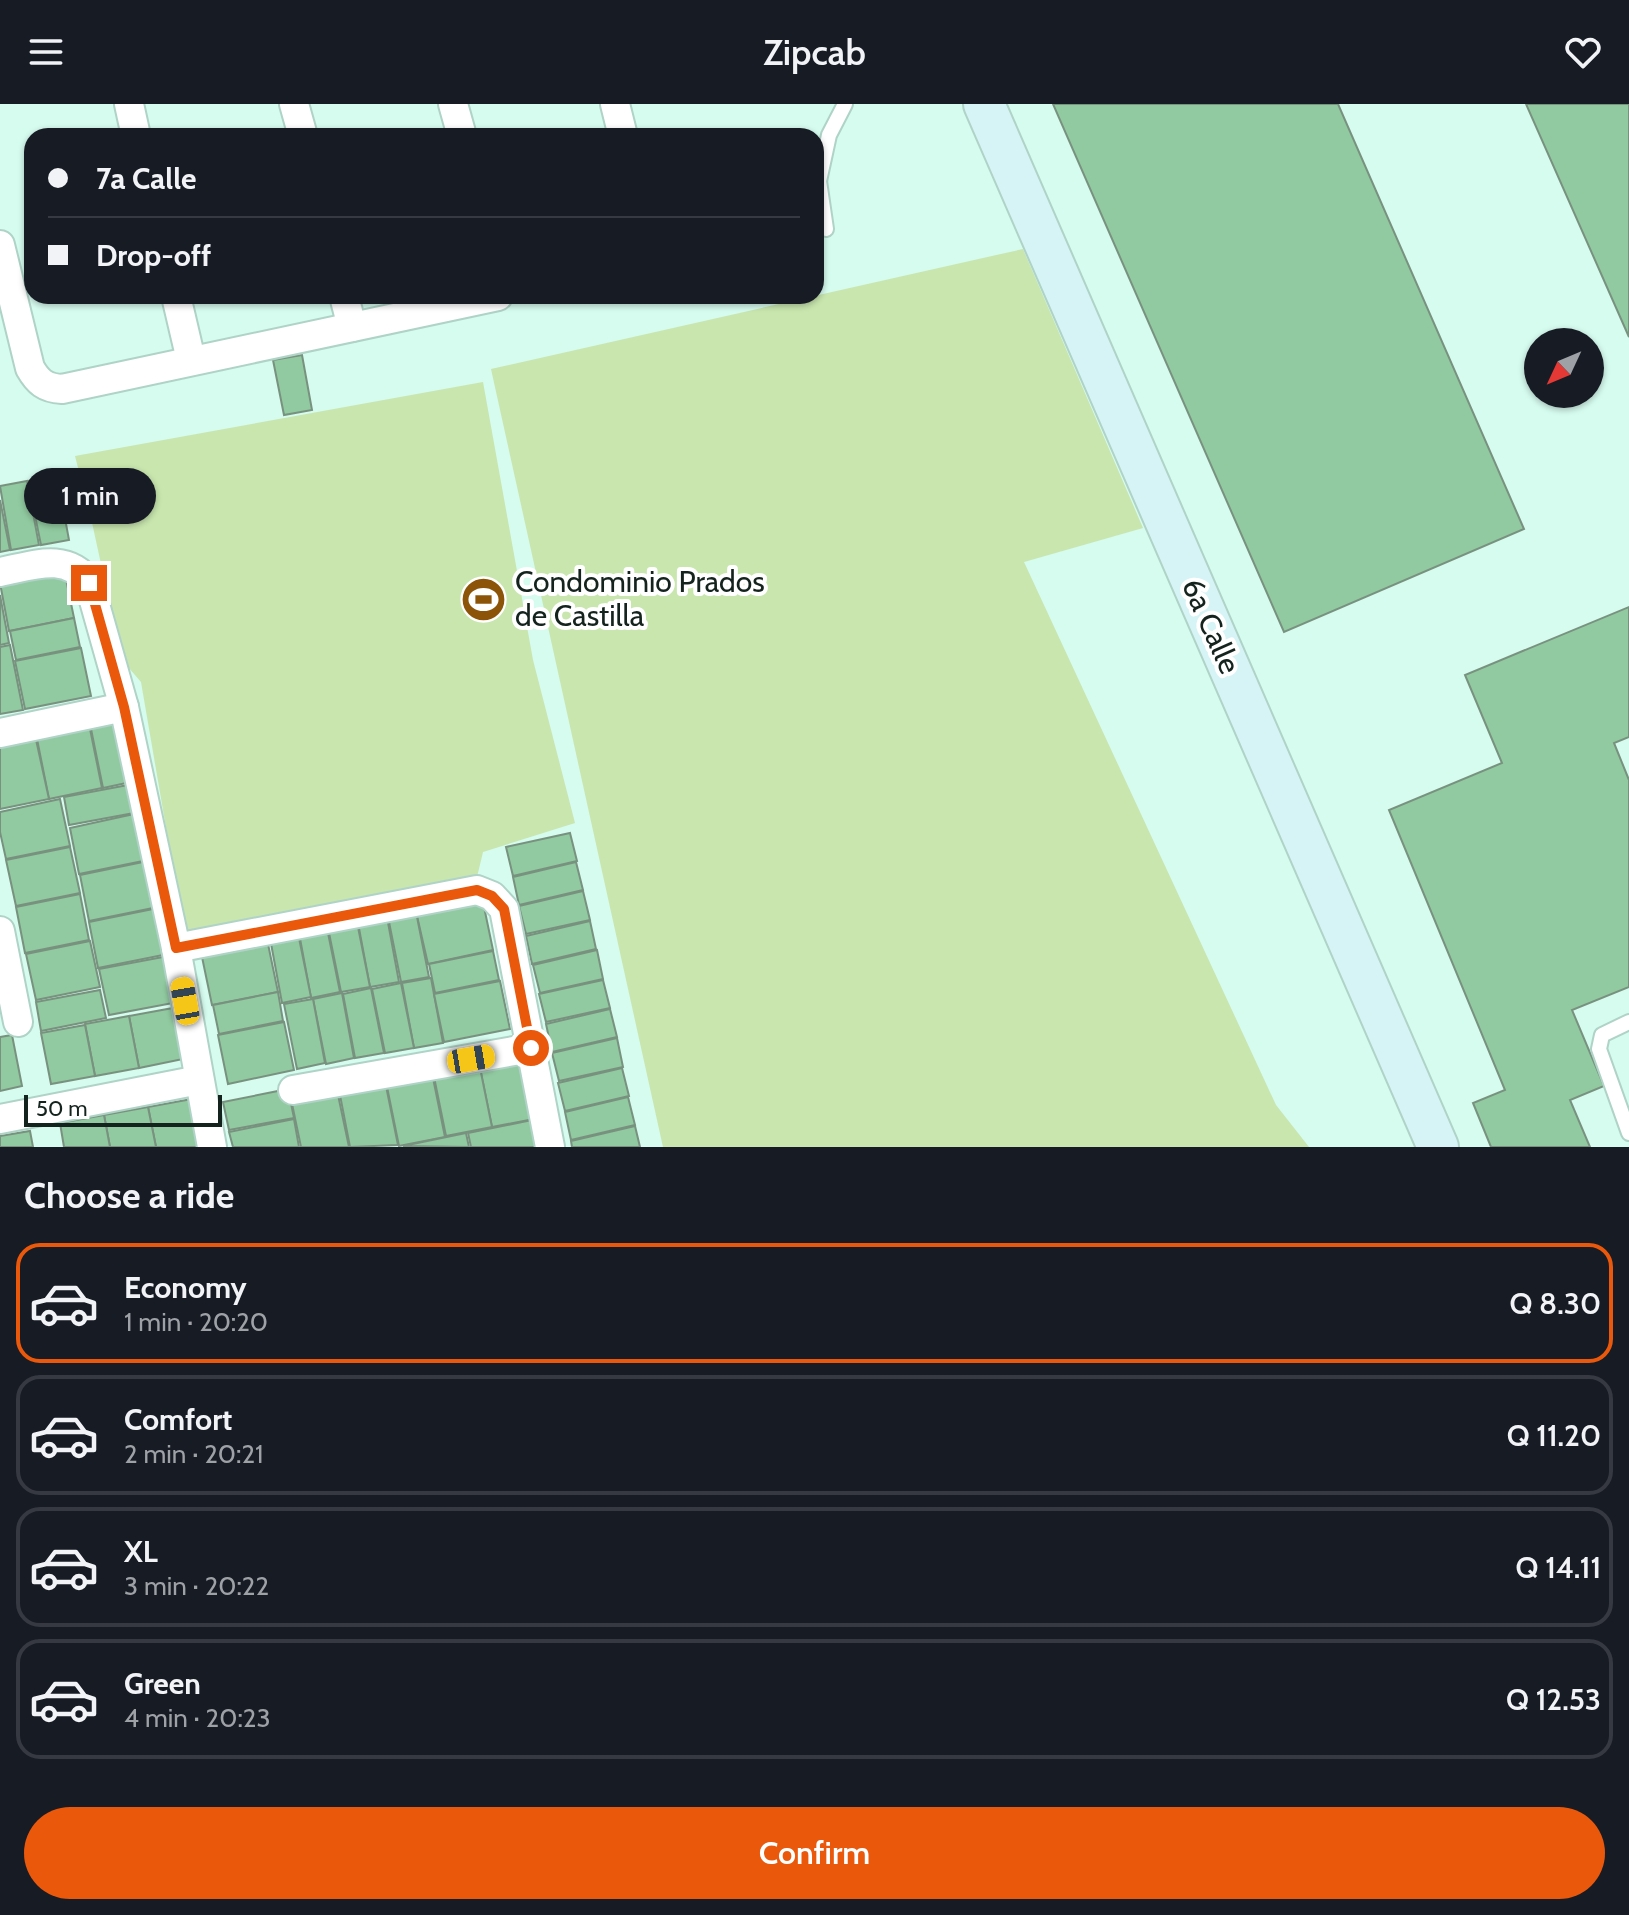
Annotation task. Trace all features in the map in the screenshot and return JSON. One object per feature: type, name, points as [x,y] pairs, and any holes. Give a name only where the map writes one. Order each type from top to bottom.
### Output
[{"type":"main road","name":"6a Calle","points":[[982,111],[1438,1147]]},
{"type":"street","points":[[129,104],[134,128]]},
{"type":"street","points":[[294,104],[301,128]]},
{"type":"street","points":[[453,104],[460,128]]},
{"type":"street","points":[[615,104],[621,128]]},
{"type":"street","points":[[0,245],[30,368],[37,380],[49,388],[62,389],[460,304]]},
{"type":"street","points":[[178,304],[191,360]]},
{"type":"street","points":[[346,304],[352,327]]},
{"type":"street","points":[[0,572],[56,561],[74,568],[89,583],[124,707],[176,948],[212,1147]]},
{"type":"street","points":[[0,733],[124,707]]},
{"type":"street","points":[[176,948],[477,890],[492,896],[504,909],[550,1147]]},
{"type":"street","points":[[0,931],[18,1022]]},
{"type":"street","points":[[293,1090],[531,1048]]},
{"type":"street","points":[[0,1119],[199,1080]]},
{"type":"lane","points":[[824,158],[829,135],[845,104]]},
{"type":"lane","points":[[824,215],[826,229]]},
{"type":"lane","points":[[1629,1022],[1602,1035],[1599,1049],[1629,1133]]},
{"type":"lane","points":[[1613,1094],[1629,1088]]},
{"type":"green space","points":[[1023,249],[1143,528],[1024,562],[1276,1105],[1309,1147],[663,1147],[491,369],[779,304],[824,304],[824,294]]},
{"type":"green space","name":"Condominio Prados de Castilla","points":[[483,382],[533,660],[575,823],[483,852],[477,877],[184,932],[141,682],[122,660],[75,456]]},
{"type":"building","points":[[1053,104],[1338,104],[1524,529],[1284,632]]},
{"type":"building","points":[[1526,104],[1629,104],[1629,337]]},
{"type":"building","points":[[302,355],[312,410],[284,415],[273,360]]},
{"type":"building","points":[[57,475],[69,540],[41,545],[28,481]]},
{"type":"building","points":[[27,481],[39,545],[11,550],[0,486]]},
{"type":"building","points":[[0,500],[10,550],[0,552]]},
{"type":"building","points":[[64,569],[74,618],[9,631],[0,583]]},
{"type":"building","points":[[0,595],[9,643],[0,645]]},
{"type":"building","points":[[1629,607],[1629,737],[1614,743],[1629,780],[1629,987],[1572,1010],[1604,1086],[1570,1100],[1590,1147],[1491,1147],[1473,1103],[1505,1090],[1389,810],[1502,763],[1465,675]]},
{"type":"building","points":[[74,618],[80,647],[16,660],[10,631]]},
{"type":"building","points":[[10,645],[23,710],[0,714],[0,647]]},
{"type":"building","points":[[81,648],[91,696],[25,709],[15,661]]},
{"type":"building","points":[[118,718],[131,782],[103,788],[90,724]]},
{"type":"building","points":[[89,724],[102,788],[49,799],[36,734]]},
{"type":"building","points":[[35,735],[49,799],[0,809],[0,742]]},
{"type":"building","points":[[128,785],[134,813],[69,825],[64,797]]},
{"type":"building","points":[[60,799],[70,846],[6,859],[0,832],[0,812]]},
{"type":"building","points":[[134,814],[143,861],[79,874],[70,828]]},
{"type":"building","points":[[570,833],[577,861],[513,876],[506,847]]},
{"type":"building","points":[[70,847],[80,893],[16,906],[6,860]]},
{"type":"building","points":[[143,862],[153,908],[89,921],[80,875]]},
{"type":"building","points":[[576,862],[583,890],[519,905],[513,877]]},
{"type":"building","points":[[583,891],[590,920],[526,934],[519,906]]},
{"type":"building","points":[[80,894],[89,940],[25,953],[16,907]]},
{"type":"building","points":[[483,902],[493,950],[428,964],[417,916]]},
{"type":"building","points":[[153,909],[163,955],[98,968],[89,922]]},
{"type":"building","points":[[416,912],[429,977],[401,982],[388,917]]},
{"type":"building","points":[[387,917],[399,982],[370,987],[358,923]]},
{"type":"building","points":[[590,921],[596,949],[532,964],[526,936]]},
{"type":"building","points":[[357,922],[370,987],[341,992],[328,928]]},
{"type":"building","points":[[327,928],[340,992],[311,998],[299,933]]},
{"type":"building","points":[[298,933],[311,997],[282,1003],[270,938]]},
{"type":"building","points":[[90,941],[100,987],[36,1000],[26,954]]},
{"type":"building","points":[[268,944],[278,992],[212,1005],[202,957]]},
{"type":"building","points":[[597,950],[603,979],[540,993],[533,965]]},
{"type":"building","points":[[493,951],[499,980],[435,993],[429,964]]},
{"type":"building","points":[[163,957],[173,1003],[109,1015],[99,969]]},
{"type":"building","points":[[431,978],[443,1043],[414,1048],[402,983]]},
{"type":"building","points":[[603,980],[610,1008],[546,1022],[539,994]]},
{"type":"building","points":[[500,981],[510,1029],[444,1042],[434,994]]},
{"type":"building","points":[[401,983],[414,1048],[385,1053],[372,989]]},
{"type":"building","points":[[371,988],[384,1053],[355,1058],[343,994]]},
{"type":"building","points":[[100,990],[106,1018],[41,1031],[36,1002]]},
{"type":"building","points":[[278,992],[283,1021],[219,1034],[213,1005]]},
{"type":"building","points":[[342,993],[354,1058],[326,1064],[313,999]]},
{"type":"building","points":[[313,999],[325,1063],[297,1069],[284,1004]]},
{"type":"building","points":[[173,1008],[183,1059],[139,1068],[129,1016]]},
{"type":"building","points":[[610,1009],[617,1037],[552,1052],[546,1024]]},
{"type":"building","points":[[129,1016],[139,1068],[95,1076],[85,1024]]},
{"type":"building","points":[[284,1022],[294,1070],[228,1084],[218,1035]]},
{"type":"building","points":[[85,1025],[95,1076],[51,1084],[41,1033]]},
{"type":"building","points":[[12,1035],[22,1086],[0,1091],[0,1037]]},
{"type":"building","points":[[617,1038],[623,1067],[559,1081],[552,1053]]},
{"type":"building","points":[[526,1054],[539,1118],[492,1127],[479,1063]]},
{"type":"building","points":[[479,1063],[492,1127],[446,1136],[433,1072]]},
{"type":"building","points":[[622,1068],[629,1096],[565,1111],[558,1083]]},
{"type":"building","points":[[432,1073],[445,1137],[399,1146],[386,1082]]},
{"type":"building","points":[[385,1081],[398,1145],[350,1147],[339,1090]]},
{"type":"building","points":[[288,1089],[294,1118],[229,1130],[223,1102]]},
{"type":"building","points":[[337,1090],[349,1147],[301,1147],[291,1099]]},
{"type":"building","points":[[628,1097],[635,1125],[571,1140],[565,1112]]},
{"type":"building","points":[[192,1099],[201,1147],[156,1147],[148,1107]]},
{"type":"building","points":[[148,1107],[156,1147],[110,1147],[104,1115]]},
{"type":"building","points":[[104,1115],[110,1147],[64,1147],[60,1123]]},
{"type":"building","points":[[294,1119],[299,1147],[233,1147],[229,1132]]},
{"type":"building","points":[[532,1120],[538,1147],[471,1147],[468,1133]]},
{"type":"building","points":[[635,1126],[640,1147],[572,1147],[571,1141]]},
{"type":"building","points":[[30,1131],[33,1147],[0,1147],[0,1136]]},
{"type":"building","points":[[466,1133],[469,1147],[403,1146]]},
{"type":"place","name":"Condominio Prados de Castilla","points":[[484,599]]},
{"type":"route","points":[[89,583],[124,707],[176,948],[477,890],[485,892],[504,909],[531,1048]]}]
